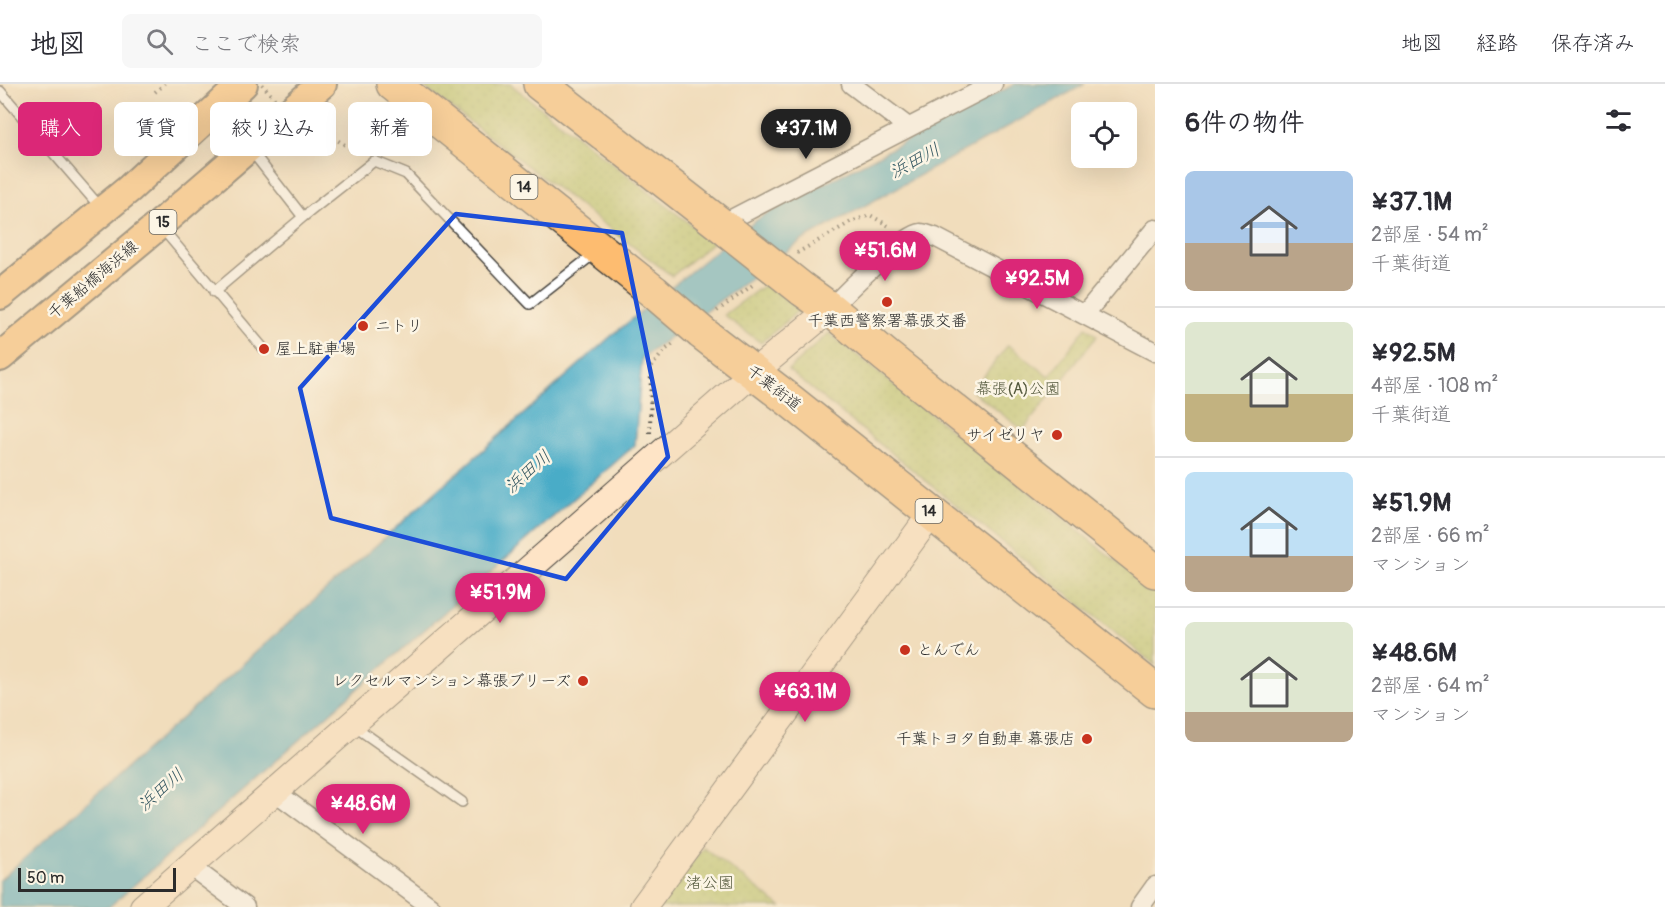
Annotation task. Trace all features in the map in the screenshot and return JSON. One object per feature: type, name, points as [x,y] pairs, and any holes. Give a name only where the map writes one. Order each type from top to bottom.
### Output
[{"type":"highway","name":"千葉街道","points":[[393,84],[1155,691]]},
{"type":"highway","points":[[540,84],[830,309],[895,364],[1155,571]]},
{"type":"main road","points":[[0,295],[129,189],[243,84]]},
{"type":"main road","name":"千葉船橋海浜線","points":[[302,102],[322,84]]},
{"type":"main road","name":"千葉船橋海浜線","points":[[0,357],[241,156]]},
{"type":"street","points":[[851,84],[908,127]]},
{"type":"street","points":[[725,228],[982,86]]},
{"type":"street","points":[[1084,315],[1155,229]]},
{"type":"street","points":[[143,907],[754,372],[830,309],[909,237],[921,233],[935,237],[1155,352]]},
{"type":"street","points":[[643,907],[932,513]]},
{"type":"street","points":[[274,791],[431,907]]},
{"type":"street","points":[[190,866],[245,907]]},
{"type":"street","points":[[1140,907],[1155,886]]},
{"type":"lane","points":[[0,91],[103,211]]},
{"type":"lane","points":[[255,156],[303,217]]},
{"type":"lane","points":[[217,295],[303,217],[374,161],[406,174],[530,304],[601,248]]},
{"type":"lane","points":[[159,225],[264,349]]},
{"type":"lane","points":[[352,724],[462,802]]},
{"type":"path","points":[[155,92],[165,84]]},
{"type":"path","points":[[262,84],[278,103],[348,147]]},
{"type":"path","points":[[796,253],[851,222],[870,215],[909,237]]},
{"type":"path","points":[[649,443],[651,367],[665,350],[699,328],[758,281]]},
{"type":"highlighted area","points":[[456,214],[622,233],[668,457],[566,579],[331,518],[300,388]]},
{"type":"green space","points":[[420,84],[510,84],[713,242],[672,276]]},
{"type":"green space","points":[[767,283],[799,310],[761,343],[724,315]]},
{"type":"green space","name":"幕張(A)公園","points":[[1086,327],[1097,336],[1023,430],[972,391],[1008,345],[1049,376]]},
{"type":"green space","points":[[829,333],[1155,592],[1155,665],[788,370]]},
{"type":"green space","name":"渚公園","points":[[703,847],[781,907],[658,907]]},
{"type":"water","name":"浜田川","points":[[1015,84],[1085,84],[801,241],[642,358],[635,445],[109,907],[0,907],[0,880],[609,338],[724,244],[764,215]]},
{"type":"place","name":"千葉西警察署幕張交番","points":[[887,302]]},
{"type":"place","name":"ニトリ","points":[[363,326]]},
{"type":"place","name":"屋上駐車場","points":[[264,349]]},
{"type":"place","name":"サイゼリヤ","points":[[1057,435]]},
{"type":"place","name":"とんでん","points":[[905,650]]},
{"type":"place","name":"レクセルマンション幕張ブリーズ","points":[[583,681]]},
{"type":"place","name":"千葉トヨタ自動車 幕張店","points":[[1087,739]]}]
